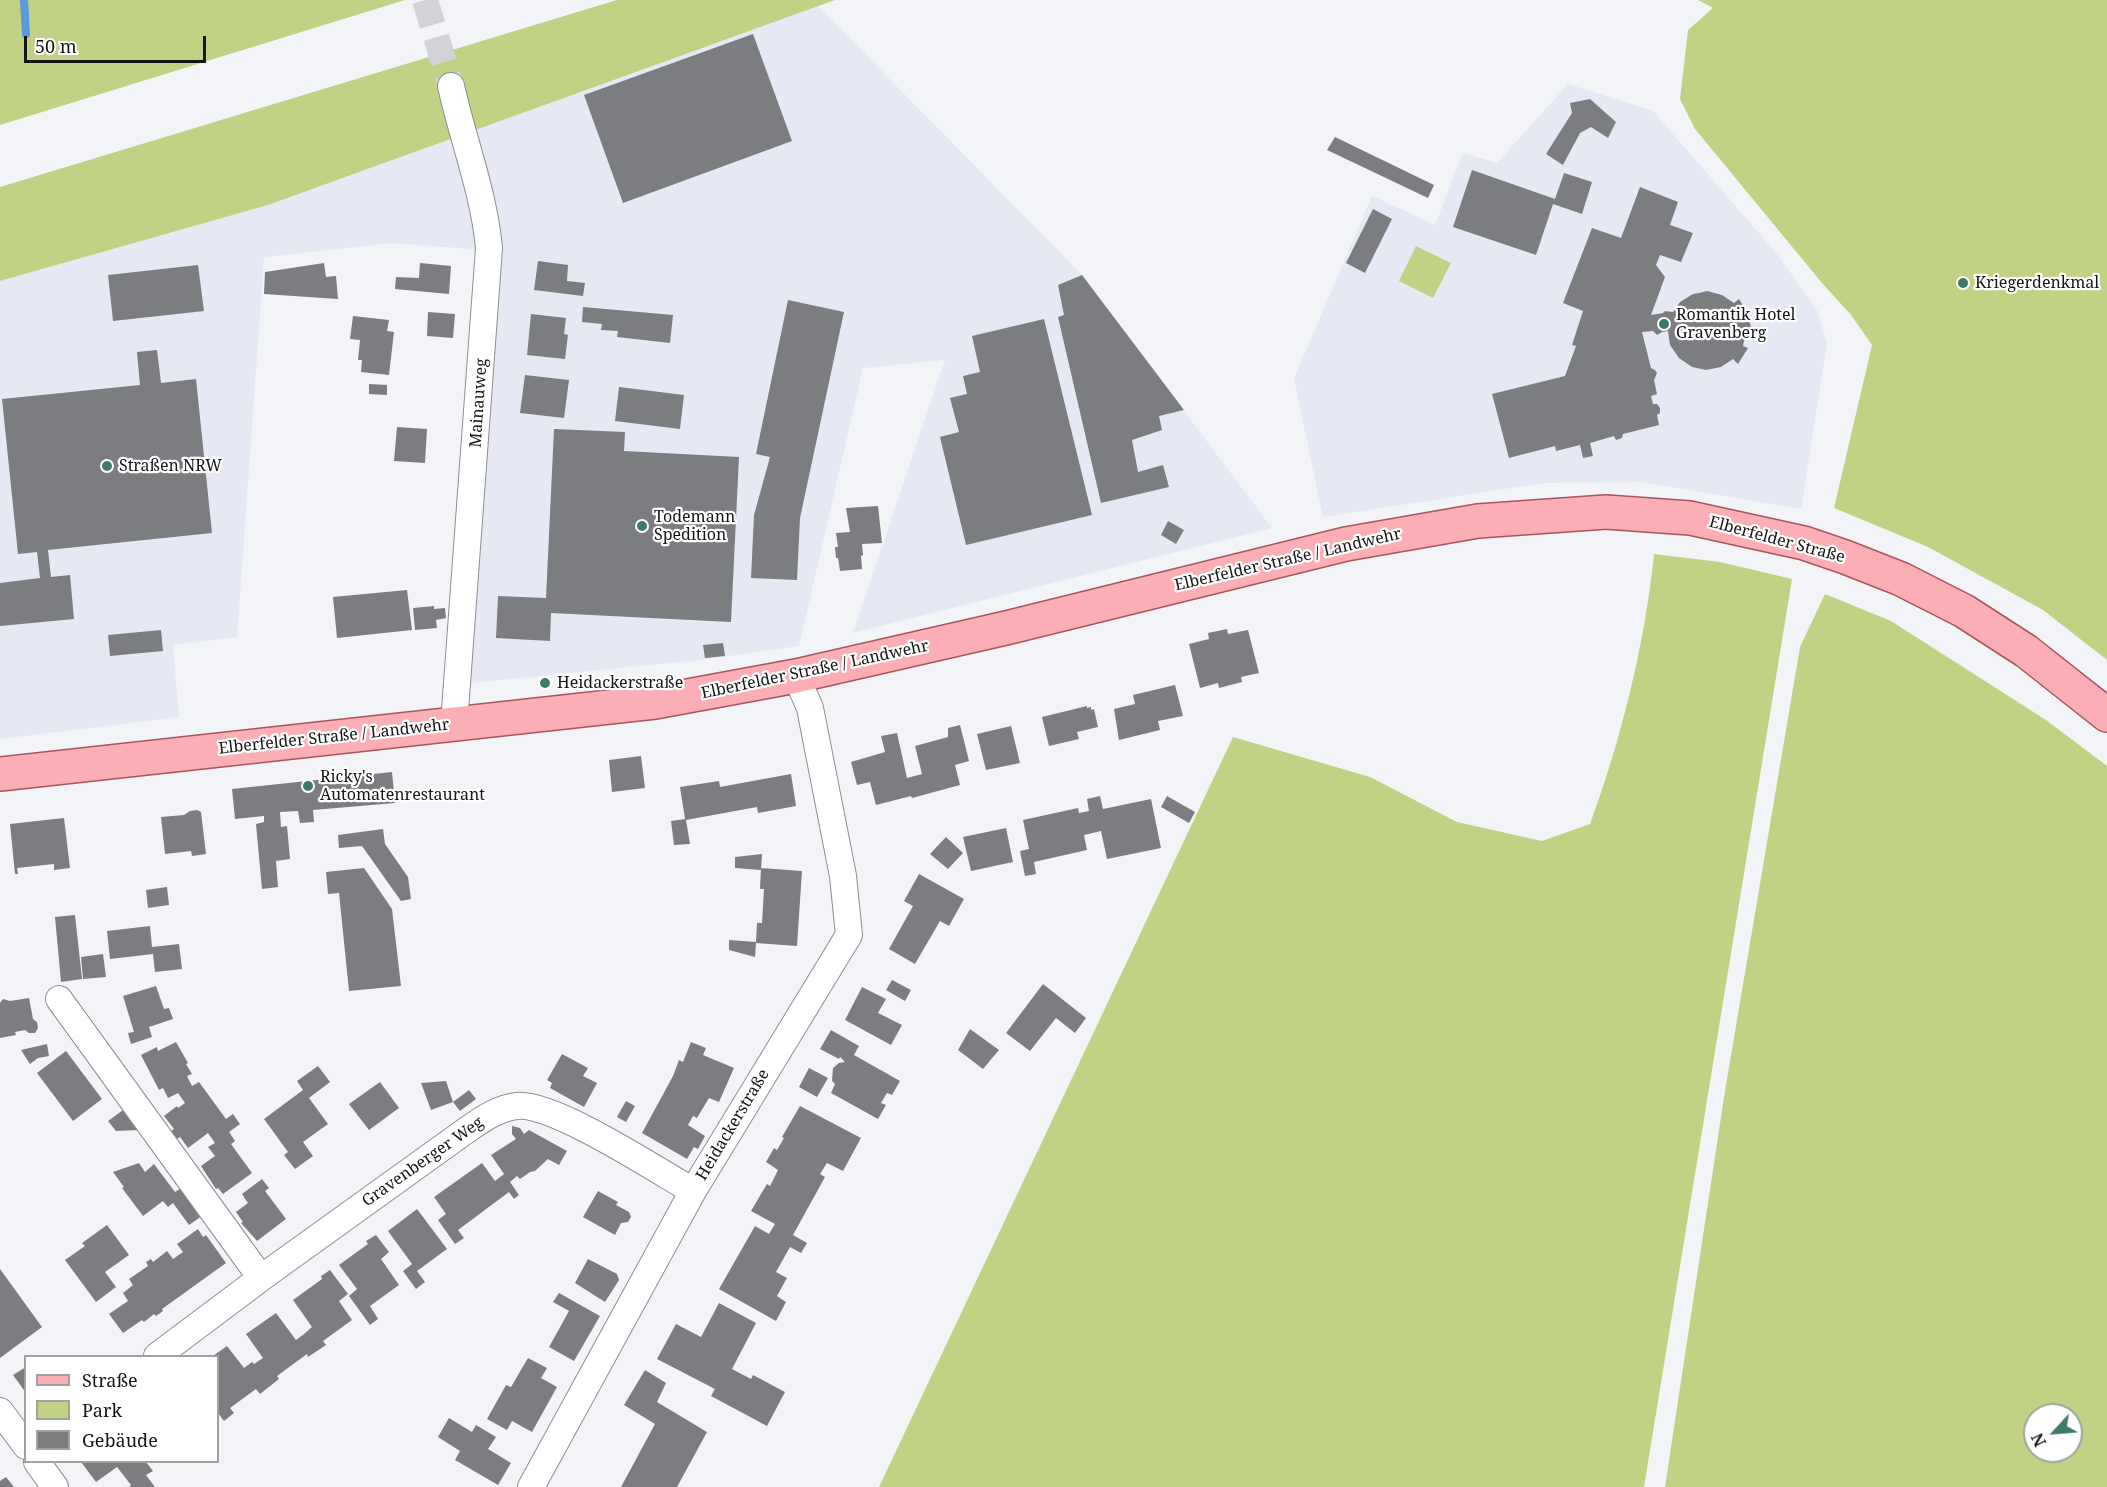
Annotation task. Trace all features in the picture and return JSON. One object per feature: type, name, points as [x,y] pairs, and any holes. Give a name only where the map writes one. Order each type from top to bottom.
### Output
[{"type":"main road","name":"Elberfelder Straße","points":[[1511,517],[1606,512],[1690,518],[1804,543],[1901,579],[1964,611],[2026,651],[2107,715]]},
{"type":"main road","name":"Elberfelder Straße / Landwehr","points":[[0,774],[650,702],[796,676],[1006,628],[1346,544],[1478,520],[1511,517]]},
{"type":"street","name":"Mainauweg","points":[[451,86],[483,207],[489,248],[454,724]]},
{"type":"street","name":"Heidackerstraße","points":[[531,1487],[693,1191],[849,935],[843,876],[810,708],[796,676]]},
{"type":"street","points":[[59,999],[261,1278]]},
{"type":"street","name":"Gravenberger Weg","points":[[158,1355],[261,1278],[493,1113],[518,1106],[545,1110],[592,1133],[693,1191]]},
{"type":"street","points":[[0,1411],[24,1443]]},
{"type":"street","points":[[38,1463],[55,1487]]},
{"type":"shaded area","points":[[818,6],[1082,275],[1272,528],[853,633],[945,360],[863,368],[799,646],[700,660],[470,683],[498,246],[472,249],[391,243],[264,257],[237,637],[173,645],[179,717],[0,739],[0,281],[268,205]]},
{"type":"shaded area","points":[[1568,84],[1653,111],[1777,254],[1817,310],[1827,343],[1801,509],[1643,482],[1543,483],[1323,517],[1294,379],[1372,196],[1435,225],[1463,153],[1497,163]]},
{"type":"green space","points":[[0,0],[405,0],[0,125]]},
{"type":"green space","points":[[617,0],[835,0],[268,205],[0,281],[0,187]]},
{"type":"green space","points":[[1698,0],[2107,0],[2107,660],[2043,610],[1928,547],[1834,508],[1872,345],[1851,315],[1695,129],[1680,99],[1688,30],[1713,8]]},
{"type":"green space","points":[[1416,246],[1451,263],[1433,298],[1399,281]]},
{"type":"green space","points":[[1654,554],[1720,562],[1792,579],[1644,1487],[879,1487],[1233,737],[1370,777],[1457,822],[1542,841],[1590,824],[1622,725],[1645,622]]},
{"type":"green space","points":[[1825,594],[1891,621],[2046,720],[2107,766],[2107,1487],[1665,1487],[1724,1097],[1800,647]]},
{"type":"building","points":[[753,34],[792,141],[623,203],[584,95]]},
{"type":"building","points":[[1590,99],[1616,122],[1608,138],[1591,127],[1580,133],[1563,165],[1546,154],[1572,113],[1570,103]]},
{"type":"building","points":[[1335,137],[1434,185],[1428,198],[1327,150]]},
{"type":"building","points":[[1472,170],[1555,199],[1564,173],[1592,182],[1582,214],[1553,204],[1536,255],[1453,227]]},
{"type":"building","name":"Romantik Hotel Gravenberg","points":[[1640,187],[1678,202],[1670,225],[1693,233],[1681,262],[1660,255],[1656,265],[1665,277],[1651,315],[1665,311],[1673,312],[1680,302],[1693,294],[1707,291],[1722,295],[1734,303],[1739,299],[1748,314],[1752,332],[1746,332],[1743,346],[1748,348],[1738,364],[1733,359],[1721,367],[1706,370],[1692,367],[1679,358],[1670,345],[1668,331],[1657,335],[1653,331],[1642,332],[1651,368],[1657,373],[1654,380],[1657,394],[1651,396],[1653,404],[1657,404],[1660,408],[1660,413],[1657,415],[1659,425],[1623,434],[1622,438],[1616,440],[1614,436],[1590,443],[1593,456],[1583,458],[1580,445],[1556,451],[1555,446],[1509,458],[1492,394],[1565,376],[1576,346],[1572,345],[1583,311],[1563,303],[1592,228],[1621,238]]},
{"type":"building","points":[[1373,209],[1392,219],[1365,273],[1346,263]]},
{"type":"building","points":[[538,261],[568,265],[567,281],[585,283],[583,296],[534,290]]},
{"type":"building","points":[[324,263],[326,277],[336,276],[338,299],[264,294],[265,272]]},
{"type":"building","points":[[420,263],[451,266],[449,294],[395,289],[396,277],[419,278]]},
{"type":"building","points":[[198,265],[204,311],[113,321],[108,275]]},
{"type":"building","points":[[1082,275],[1184,410],[1159,416],[1162,430],[1132,440],[1138,472],[1163,465],[1169,487],[1101,503],[1058,317],[1064,315],[1058,285]]},
{"type":"building","points":[[788,300],[844,312],[800,518],[797,580],[751,578],[754,515],[770,457],[756,454]]},
{"type":"building","points":[[583,307],[673,315],[670,343],[617,337],[618,331],[601,330],[602,324],[582,322]]},
{"type":"building","points":[[428,312],[455,314],[453,338],[427,336]]},
{"type":"building","points":[[531,314],[566,318],[564,334],[568,335],[565,359],[527,355]]},
{"type":"building","points":[[353,316],[389,320],[387,331],[394,332],[389,375],[361,372],[362,360],[358,360],[360,340],[350,339]]},
{"type":"building","points":[[1044,319],[1092,515],[966,545],[940,437],[959,432],[950,398],[967,394],[963,376],[980,372],[972,336]]},
{"type":"building","name":"Straßen NRW","points":[[157,350],[161,383],[196,379],[212,533],[48,550],[51,577],[70,575],[74,619],[0,626],[0,583],[40,578],[37,552],[18,554],[2,399],[140,385],[137,352]]},
{"type":"building","points":[[525,375],[569,380],[564,418],[520,413]]},
{"type":"building","points":[[369,384],[387,385],[387,395],[369,394]]},
{"type":"building","points":[[619,387],[684,395],[680,429],[615,421]]},
{"type":"building","points":[[397,427],[427,429],[425,463],[394,461]]},
{"type":"building","name":"Todemann Spedition","points":[[554,429],[625,432],[624,451],[739,457],[731,622],[551,613],[550,641],[496,638],[498,596],[546,598]]},
{"type":"building","points":[[878,506],[882,543],[862,544],[862,569],[840,571],[838,558],[836,558],[835,547],[838,547],[836,533],[850,532],[846,508]]},
{"type":"building","points":[[1168,521],[1184,530],[1176,544],[1161,535]]},
{"type":"building","points":[[407,590],[412,630],[337,638],[333,597]]},
{"type":"building","points":[[434,606],[434,609],[445,608],[446,618],[436,620],[437,628],[415,630],[413,608]]},
{"type":"building","points":[[1227,629],[1228,634],[1248,630],[1259,673],[1241,677],[1242,682],[1219,688],[1218,683],[1200,688],[1189,644],[1209,639],[1208,633]]},
{"type":"building","points":[[161,630],[163,651],[110,656],[108,635]]},
{"type":"building","points":[[723,643],[725,656],[705,658],[703,645]]},
{"type":"building","points":[[1175,685],[1183,716],[1158,721],[1160,730],[1119,740],[1114,709],[1135,704],[1133,695]]},
{"type":"building","points":[[1087,706],[1087,708],[1091,707],[1091,710],[1094,709],[1098,727],[1077,732],[1079,739],[1049,746],[1042,717]]},
{"type":"building","points":[[960,725],[969,761],[955,765],[960,785],[876,805],[870,782],[857,785],[851,762],[885,752],[881,736],[897,733],[907,778],[922,774],[915,746],[948,737],[948,728]]},
{"type":"building","points":[[1011,726],[1020,763],[986,770],[977,734]]},
{"type":"building","points":[[641,756],[645,788],[612,792],[609,760]]},
{"type":"building","points":[[392,772],[395,803],[313,810],[314,822],[300,823],[298,811],[280,812],[281,827],[287,826],[290,859],[276,861],[278,887],[262,889],[256,824],[264,822],[264,816],[235,819],[232,789]]},
{"type":"building","points":[[791,774],[796,806],[758,813],[757,807],[686,820],[690,844],[674,845],[671,821],[685,819],[680,787],[719,781],[720,787]]},
{"type":"building","points":[[1100,796],[1103,809],[1151,799],[1161,848],[1107,859],[1101,831],[1084,835],[1087,850],[1034,862],[1036,874],[1025,876],[1020,851],[1029,849],[1023,820],[1078,808],[1079,813],[1089,811],[1087,799]]},
{"type":"building","points":[[1167,796],[1195,812],[1189,823],[1161,807]]},
{"type":"building","points":[[197,810],[201,812],[206,854],[192,856],[191,851],[165,854],[161,817],[184,815]]},
{"type":"building","points":[[64,818],[70,868],[54,870],[54,864],[17,868],[18,874],[15,874],[10,824]]},
{"type":"building","points":[[1006,828],[1013,862],[971,871],[963,837]]},
{"type":"building","points":[[383,829],[385,844],[408,877],[411,899],[401,901],[362,846],[339,848],[338,835]]},
{"type":"building","points":[[946,837],[963,853],[948,869],[930,854]]},
{"type":"building","points":[[762,854],[761,870],[735,868],[735,857]]},
{"type":"building","points":[[364,868],[392,909],[401,986],[349,991],[339,893],[328,894],[326,872]]},
{"type":"building","points":[[761,868],[802,871],[797,946],[756,943],[755,957],[729,950],[729,940],[756,942],[757,923],[762,923],[764,889],[760,889]]},
{"type":"building","points":[[919,874],[964,899],[949,926],[940,921],[915,964],[889,949],[913,906],[904,901]]},
{"type":"building","points":[[167,887],[169,905],[148,908],[146,890]]},
{"type":"building","points":[[75,915],[82,979],[61,982],[55,917]]},
{"type":"building","points":[[150,926],[152,947],[179,944],[182,969],[155,972],[153,954],[110,959],[107,931]]},
{"type":"building","points":[[103,954],[106,977],[83,979],[81,957]]},
{"type":"building","points":[[892,980],[911,990],[905,1001],[886,990]]},
{"type":"building","points":[[1043,984],[1086,1018],[1075,1033],[1056,1018],[1030,1051],[1006,1033]]},
{"type":"building","points":[[156,986],[164,1009],[169,1008],[173,1019],[149,1027],[152,1037],[131,1044],[128,1033],[134,1032],[123,996]]},
{"type":"building","points":[[862,987],[886,999],[878,1013],[902,1025],[891,1045],[845,1020]]},
{"type":"building","points":[[29,998],[33,1019],[37,1022],[38,1028],[35,1033],[25,1030],[15,1032],[16,1035],[0,1038],[0,1003],[3,999],[10,1001]]},
{"type":"building","points":[[970,1029],[999,1050],[983,1069],[958,1050]]},
{"type":"building","points":[[831,1030],[859,1046],[854,1055],[900,1081],[892,1095],[887,1093],[881,1103],[886,1105],[878,1119],[831,1093],[835,1084],[832,1081],[833,1068],[845,1062],[840,1057],[839,1059],[820,1049]]},
{"type":"building","points":[[176,1042],[192,1074],[187,1076],[192,1086],[199,1082],[226,1119],[233,1114],[240,1124],[229,1132],[235,1141],[231,1144],[252,1173],[223,1194],[218,1188],[216,1189],[201,1166],[215,1156],[208,1147],[215,1143],[208,1133],[188,1148],[180,1137],[177,1139],[171,1131],[174,1129],[164,1116],[185,1103],[178,1093],[168,1098],[163,1088],[159,1090],[141,1055],[157,1047],[158,1051]]},
{"type":"building","points":[[691,1042],[706,1048],[703,1055],[734,1068],[719,1102],[709,1098],[697,1118],[693,1116],[688,1125],[705,1136],[698,1149],[694,1147],[687,1159],[642,1133],[673,1076],[679,1060],[683,1062]]},
{"type":"building","points":[[47,1044],[49,1056],[38,1058],[30,1064],[21,1050]]},
{"type":"building","points":[[66,1051],[102,1099],[73,1121],[37,1073]]},
{"type":"building","points":[[562,1054],[588,1068],[583,1076],[597,1083],[584,1107],[550,1088],[552,1083],[547,1080]]},
{"type":"building","points":[[318,1066],[330,1082],[309,1098],[328,1124],[303,1142],[313,1156],[295,1169],[284,1155],[288,1152],[264,1119],[303,1090],[297,1081]]},
{"type":"building","points":[[809,1068],[828,1078],[817,1097],[799,1087]]},
{"type":"building","points":[[446,1081],[453,1102],[431,1110],[421,1083]]},
{"type":"building","points":[[380,1082],[399,1108],[369,1130],[349,1104]]},
{"type":"building","points":[[469,1090],[476,1099],[460,1111],[453,1102]]},
{"type":"building","points":[[626,1101],[635,1106],[626,1122],[617,1117]]},
{"type":"building","points":[[800,1106],[861,1138],[843,1171],[827,1163],[820,1174],[825,1177],[793,1235],[807,1243],[801,1253],[790,1247],[776,1272],[787,1278],[777,1296],[786,1302],[776,1321],[719,1289],[755,1226],[769,1234],[775,1224],[751,1211],[767,1184],[770,1186],[778,1170],[766,1162],[774,1148],[777,1150]]},
{"type":"building","points":[[123,1110],[139,1130],[116,1131],[108,1121]]},
{"type":"building","points":[[512,1126],[520,1128],[524,1134],[529,1130],[567,1151],[559,1165],[548,1159],[535,1171],[520,1179],[517,1176],[510,1182],[519,1195],[514,1199],[509,1192],[458,1230],[464,1238],[455,1244],[438,1220],[446,1214],[434,1197],[482,1163],[495,1181],[504,1174],[491,1155],[516,1139],[512,1134]]},
{"type":"building","points":[[139,1163],[145,1172],[154,1164],[175,1192],[181,1188],[202,1216],[189,1225],[173,1203],[168,1207],[163,1201],[143,1216],[113,1172]]},
{"type":"building","points":[[262,1179],[269,1188],[265,1191],[286,1219],[257,1241],[241,1223],[243,1222],[236,1212],[248,1203],[242,1194]]},
{"type":"building","points":[[598,1191],[618,1202],[616,1205],[629,1212],[631,1217],[628,1222],[621,1223],[615,1235],[583,1217]]},
{"type":"building","points":[[417,1209],[447,1249],[417,1271],[425,1282],[416,1289],[403,1271],[412,1264],[388,1231]]},
{"type":"building","points":[[107,1225],[129,1255],[105,1272],[116,1287],[96,1302],[65,1260],[85,1246],[82,1243]]},
{"type":"building","points":[[198,1229],[203,1237],[206,1235],[226,1263],[162,1309],[163,1311],[156,1316],[154,1314],[144,1322],[142,1320],[123,1333],[109,1314],[128,1301],[123,1293],[133,1285],[129,1279],[148,1266],[146,1262],[151,1259],[153,1262],[167,1251],[173,1259],[183,1252],[177,1244]]},
{"type":"building","points":[[376,1235],[389,1252],[381,1259],[399,1285],[370,1306],[378,1319],[370,1325],[349,1296],[357,1289],[339,1265],[368,1244],[366,1241]]},
{"type":"building","points":[[588,1259],[617,1274],[619,1280],[605,1302],[575,1283]]},
{"type":"building","points":[[0,1269],[42,1327],[0,1358]]},
{"type":"building","points":[[330,1270],[348,1294],[339,1301],[352,1320],[323,1341],[326,1345],[308,1357],[307,1354],[277,1376],[279,1379],[260,1394],[256,1389],[230,1408],[234,1413],[224,1421],[219,1414],[219,1355],[214,1355],[227,1346],[244,1368],[263,1358],[246,1334],[276,1313],[296,1340],[312,1327],[293,1300],[322,1279],[321,1276]]},
{"type":"building","points":[[559,1293],[600,1316],[574,1361],[549,1347],[569,1311],[553,1302]]},
{"type":"building","points":[[719,1303],[756,1323],[732,1369],[751,1379],[753,1375],[785,1392],[767,1426],[711,1396],[715,1389],[657,1359],[676,1324],[701,1337]]},
{"type":"building","points":[[528,1358],[547,1368],[541,1378],[557,1387],[532,1432],[512,1421],[507,1430],[487,1419],[506,1385],[511,1387]]},
{"type":"building","points":[[24,1368],[24,1390],[13,1375]]},
{"type":"building","points":[[645,1370],[666,1383],[657,1402],[707,1432],[677,1487],[621,1487],[655,1424],[624,1405]]},
{"type":"building","points":[[449,1418],[472,1432],[476,1425],[496,1437],[488,1449],[511,1463],[498,1485],[455,1460],[460,1451],[438,1437]]},
{"type":"building","points":[[82,1463],[147,1463],[153,1471],[146,1475],[155,1487],[129,1487],[131,1485],[117,1467],[96,1482]]},
{"type":"building","points":[[6,1477],[14,1487],[0,1487],[0,1481]]},
{"type":"waterway","points":[[24,0],[26,34]]},
{"type":"tunnel","points":[[425,0],[451,86]]},
{"type":"place","name":"Kriegerdenkmal","points":[[1963,283]]},
{"type":"place","name":"Romantik Hotel Gravenberg","points":[[1664,324]]},
{"type":"place","name":"Straßen NRW","points":[[107,466]]},
{"type":"place","name":"Todemann Spedition","points":[[642,526]]},
{"type":"place","name":"Heidackerstraße","points":[[545,683]]},
{"type":"place","name":"Ricky's Automatenrestaurant","points":[[308,786]]}]
